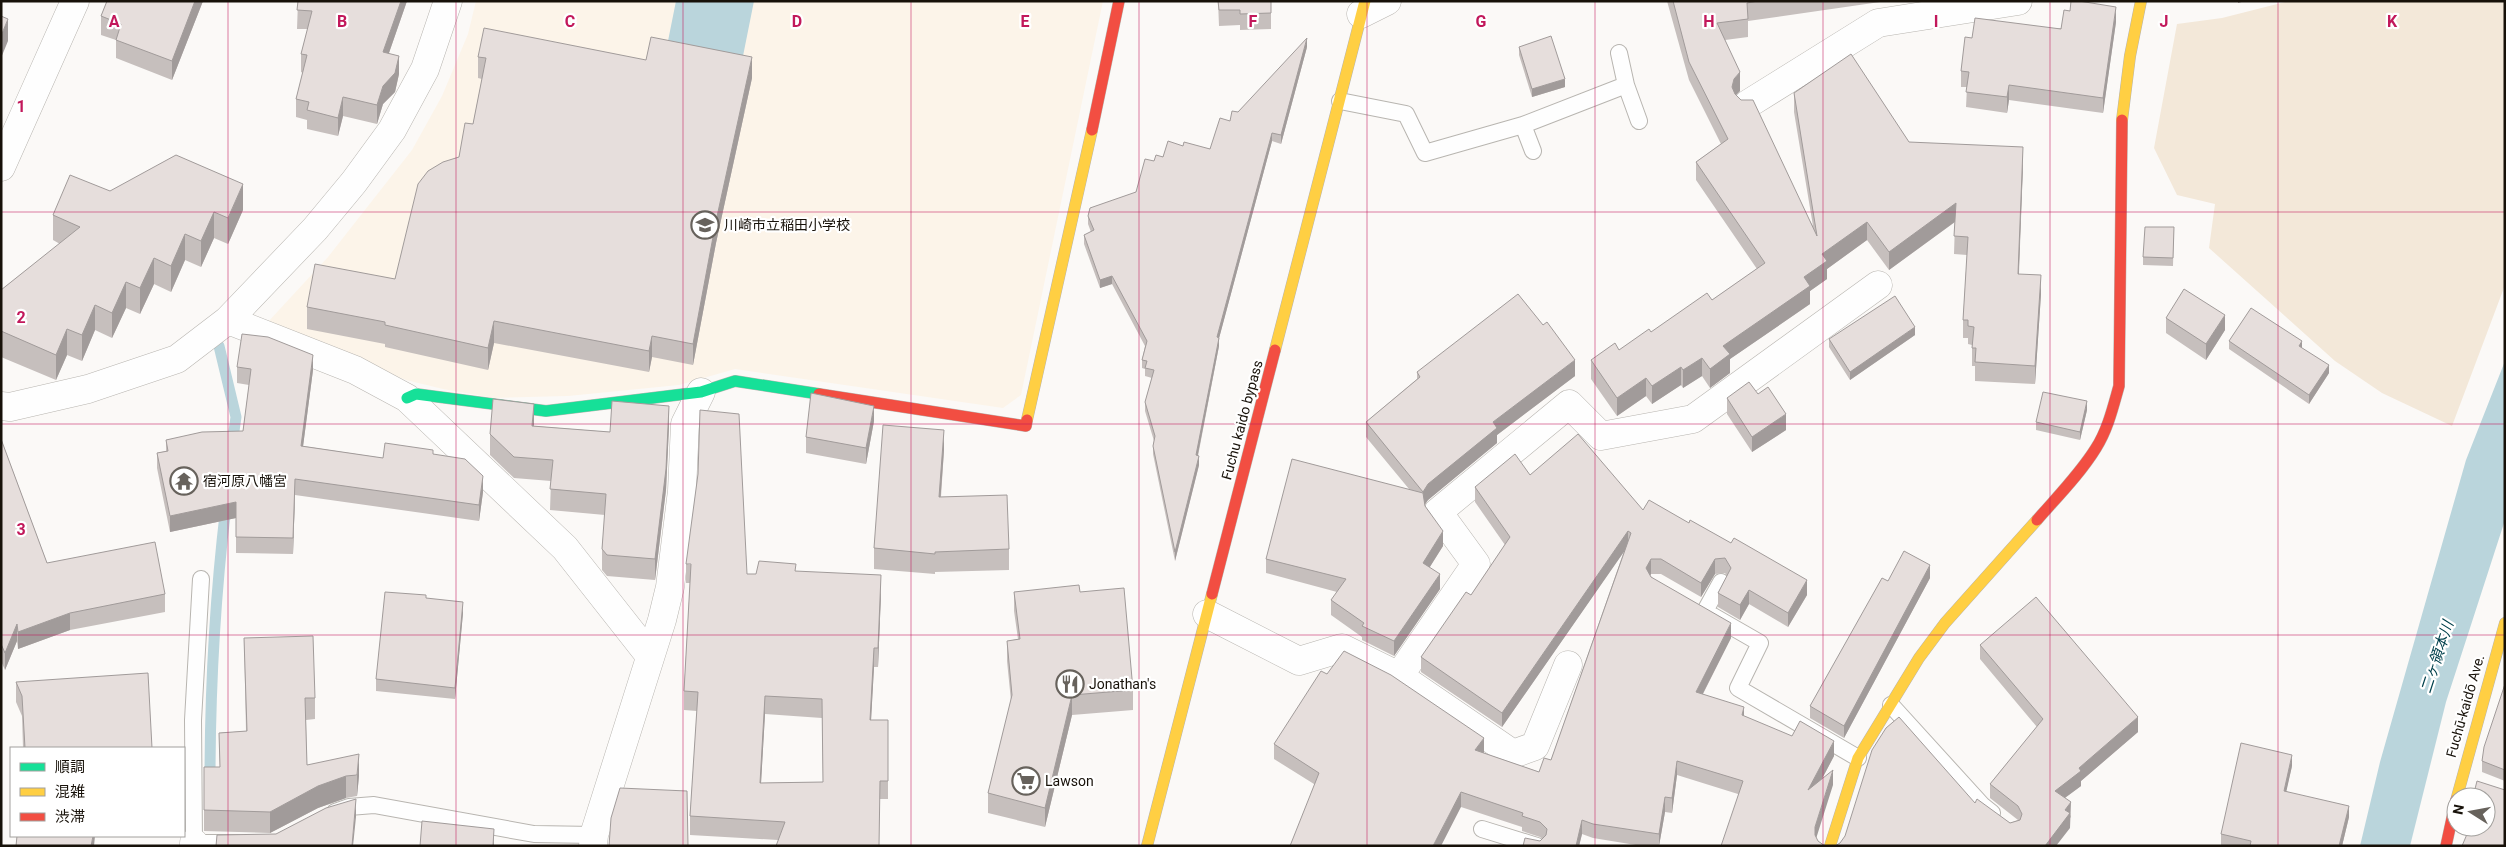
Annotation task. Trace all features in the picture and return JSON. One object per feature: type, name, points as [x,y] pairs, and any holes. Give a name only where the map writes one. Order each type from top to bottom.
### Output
[{"type":"street","points":[[1,167],[75,1]]},
{"type":"street","points":[[1,406],[10,407],[88,389],[177,359],[228,320],[315,230],[354,182],[392,130],[425,69],[448,1]]},
{"type":"street","points":[[407,398],[416,394],[546,411],[701,392],[735,381],[1026,426],[1078,200],[1119,1]]},
{"type":"street","points":[[1363,7],[1388,1]]},
{"type":"street","points":[[1748,104],[1878,23],[2018,1]]},
{"type":"street","points":[[1830,846],[1858,758],[1919,658],[1946,623],[2076,475],[2096,448],[2110,419],[2119,386],[2120,133],[2130,56],[2141,1]]},
{"type":"street","name":"Fuchu kaido bypass","points":[[1146,846],[1363,7]]},
{"type":"street","points":[[1399,676],[1476,564],[1438,512],[1569,404],[1601,436],[1693,419],[1878,285]]},
{"type":"street","points":[[228,320],[355,370],[407,398],[565,548],[650,656]]},
{"type":"street","points":[[594,841],[670,587],[682,491],[685,424],[701,392]]},
{"type":"street","points":[[1207,614],[1299,661],[1342,648],[1399,676],[1512,754],[1535,746],[1568,665]]},
{"type":"street","name":"Fuchū-kaidō Ave.","points":[[2459,787],[2488,676],[2505,623]]},
{"type":"lane","points":[[1619,54],[1626,84],[1639,121]]},
{"type":"lane","points":[[1340,101],[1406,114],[1425,153],[1523,125],[1626,84]]},
{"type":"lane","points":[[1523,125],[1533,151]]},
{"type":"lane","points":[[201,579],[192,720],[194,845],[252,843]]},
{"type":"lane","points":[[1704,611],[1721,582]]},
{"type":"lane","points":[[1688,602],[1760,643],[1738,688],[1858,758]]},
{"type":"lane","points":[[2488,676],[2505,681]]},
{"type":"lane","points":[[1891,705],[1982,805],[2004,822]]},
{"type":"lane","points":[[2462,775],[2482,783]]},
{"type":"lane","points":[[322,817],[349,806],[374,805],[534,834],[594,841]]},
{"type":"lane","points":[[1482,829],[1537,846]]},
{"type":"shaded area","name":"川崎市立稲田小学校","points":[[476,1],[1103,1],[1021,395],[1003,408],[735,369],[679,385],[568,396],[494,398],[406,380],[267,323],[328,257],[412,150],[442,96],[468,34]]},
{"type":"shaded area","points":[[2289,1],[2505,1],[2505,285],[2452,426],[2382,393],[2335,361],[2209,248],[2215,204],[2177,195],[2154,148],[2177,24],[2222,18]]},
{"type":"water","points":[[676,1],[754,1],[739,76],[664,61]]},
{"type":"water","name":"二ヶ領本川","points":[[2505,361],[2505,520],[2446,702],[2410,846],[2360,846],[2380,762],[2466,460]]},
{"type":"building","points":[[107,1],[195,1],[172,61],[116,40],[121,24],[101,16]]},
{"type":"building","points":[[298,1],[401,1],[383,52],[399,56],[395,73],[383,86],[377,105],[343,97],[338,118],[307,110],[309,102],[296,99],[307,55],[301,54],[312,11],[297,10]]},
{"type":"building","points":[[1218,1],[1271,1],[1271,13],[1240,14],[1240,10],[1219,10]]},
{"type":"building","points":[[1673,1],[1758,1],[1747,3],[1748,19],[1717,23],[1740,72],[1734,79],[1732,87],[1735,94],[1741,100],[1753,100],[1817,236],[1794,93],[1851,54],[1909,142],[2023,147],[2018,274],[2041,275],[2035,366],[1975,362],[1976,348],[1972,348],[1974,327],[1968,326],[1968,320],[1963,320],[1968,237],[1954,236],[1956,203],[1889,252],[1867,222],[1822,254],[1827,261],[1804,277],[1810,286],[1723,346],[1730,354],[1710,369],[1702,358],[1683,370],[1681,367],[1652,386],[1646,378],[1617,398],[1591,360],[1615,343],[1619,350],[1649,329],[1651,332],[1707,293],[1712,300],[1765,263],[1696,162],[1728,139],[1689,62]]},
{"type":"building","points":[[2071,1],[2116,7],[2103,98],[2009,85],[2007,97],[1966,92],[1969,72],[1961,71],[1965,37],[1972,38],[1975,18],[2061,29],[2064,10],[2070,11]]},
{"type":"building","points":[[1,16],[8,19],[1,36]]},
{"type":"building","points":[[484,28],[646,60],[651,37],[752,57],[716,221],[693,344],[652,336],[649,351],[494,321],[488,348],[385,325],[385,322],[307,307],[315,264],[395,279],[418,184],[428,171],[443,162],[459,157],[465,123],[473,124],[486,58],[478,57]]},
{"type":"building","points":[[1551,36],[1565,79],[1532,89],[1519,47]]},
{"type":"building","points":[[1307,38],[1281,135],[1272,133],[1217,337],[1219,338],[1196,455],[1199,456],[1175,552],[1153,446],[1155,436],[1145,402],[1154,370],[1145,368],[1147,361],[1142,360],[1147,341],[1112,276],[1100,280],[1084,235],[1094,230],[1088,216],[1090,208],[1136,192],[1145,159],[1154,161],[1156,155],[1163,157],[1168,141],[1183,146],[1184,142],[1210,149],[1220,118],[1230,121],[1232,111],[1238,112]]},
{"type":"building","points":[[176,155],[243,184],[228,218],[214,212],[201,241],[185,234],[171,266],[154,258],[140,288],[126,282],[112,313],[95,305],[82,335],[67,329],[56,355],[1,331],[1,290],[80,227],[53,215],[70,175],[110,191]]},
{"type":"building","points":[[2145,227],[2174,227],[2173,258],[2143,257]]},
{"type":"building","points":[[2184,289],[2225,315],[2206,344],[2166,318]]},
{"type":"building","points":[[1518,294],[1543,325],[1547,322],[1575,360],[1493,422],[1497,428],[1428,484],[1423,492],[1366,422],[1420,377],[1417,372]]},
{"type":"building","points":[[1895,296],[1915,327],[1850,372],[1829,339]]},
{"type":"building","points":[[2251,308],[2302,341],[2299,346],[2329,365],[2309,395],[2229,341]]},
{"type":"building","points":[[242,334],[268,337],[313,355],[301,446],[383,458],[385,443],[433,450],[433,454],[465,459],[483,476],[479,505],[295,479],[293,538],[236,537],[236,502],[170,516],[157,453],[168,451],[166,440],[202,432],[243,431],[251,369],[237,367]]},
{"type":"building","points":[[1749,382],[1758,394],[1768,387],[1786,414],[1752,437],[1727,398]]},
{"type":"building","points":[[2043,392],[2087,401],[2080,432],[2036,422]]},
{"type":"building","points":[[811,393],[874,406],[866,448],[806,437]]},
{"type":"building","points":[[493,399],[534,404],[532,426],[610,432],[612,401],[669,406],[666,469],[655,559],[607,555],[602,549],[606,494],[550,489],[553,460],[514,457],[490,434]]},
{"type":"building","points":[[700,410],[739,414],[747,574],[756,574],[759,561],[796,564],[795,571],[881,575],[878,648],[874,648],[870,720],[888,720],[888,781],[880,781],[879,846],[776,846],[785,822],[690,816],[698,692],[684,691],[691,564],[686,564],[698,474]],"holes":[[[765,696],[822,699],[823,782],[760,783]]]},
{"type":"building","points":[[883,425],[944,430],[939,497],[1007,495],[1009,549],[935,552],[935,554],[874,548]]},
{"type":"building","points":[[1578,434],[1643,510],[1649,500],[1689,523],[1690,520],[1731,543],[1734,538],[1807,580],[1788,613],[1749,590],[1740,605],[1718,593],[1731,568],[1725,558],[1715,559],[1701,583],[1661,559],[1651,559],[1646,568],[1651,577],[1731,623],[1696,692],[1744,707],[1742,715],[1792,736],[1800,721],[1834,741],[1808,790],[1833,770],[1815,827],[1815,835],[1818,841],[1825,846],[1721,846],[1743,781],[1677,761],[1672,798],[1665,797],[1659,834],[1593,824],[1582,820],[1576,846],[1523,846],[1525,838],[1540,841],[1546,835],[1547,829],[1540,822],[1522,816],[1523,813],[1461,792],[1433,846],[1290,846],[1319,773],[1274,744],[1321,671],[1327,674],[1344,651],[1391,675],[1484,738],[1475,750],[1539,772],[1544,758],[1551,760],[1631,533],[1628,531],[1502,713],[1421,657],[1466,592],[1471,595],[1510,537],[1475,487],[1515,454],[1530,475]]},
{"type":"building","points":[[1,439],[47,563],[155,542],[165,594],[70,613],[18,632],[17,624],[5,653],[1,644]]},
{"type":"building","points":[[1292,459],[1423,493],[1425,506],[1443,531],[1423,563],[1440,574],[1394,641],[1362,626],[1364,623],[1331,600],[1346,579],[1266,559]]},
{"type":"building","points":[[1904,551],[1930,565],[1844,726],[1810,706],[1882,578],[1888,581]]},
{"type":"building","points":[[1079,585],[1080,592],[1124,588],[1133,690],[1072,695],[1045,808],[988,793],[1012,695],[1007,641],[1020,639],[1014,592]]},
{"type":"building","points":[[385,592],[426,595],[426,598],[463,602],[455,688],[376,679]]},
{"type":"building","points":[[2036,597],[2138,717],[2079,768],[2081,771],[2055,791],[2071,802],[2065,810],[2070,813],[2045,846],[1835,846],[1845,836],[1872,750],[1886,728],[1899,717],[1975,803],[1977,799],[2010,823],[2020,820],[2022,814],[2018,806],[1990,784],[2043,719],[1980,645]]},
{"type":"building","points":[[313,636],[315,698],[305,698],[307,765],[359,754],[357,775],[346,776],[318,786],[270,812],[204,810],[204,767],[220,767],[219,733],[247,731],[244,638]]},
{"type":"building","points":[[148,673],[152,747],[25,747],[22,696],[16,682]]},
{"type":"building","points":[[2505,684],[2505,770],[2482,761],[2484,747]]},
{"type":"building","points":[[2241,743],[2292,755],[2284,791],[2349,806],[2339,846],[2250,846],[2251,841],[2221,834]]},
{"type":"building","points":[[2477,781],[2496,787],[2476,787]]},
{"type":"building","points":[[2496,787],[2505,790],[2505,846],[2462,846],[2466,837],[2496,837]]},
{"type":"building","points":[[620,788],[687,791],[688,846],[609,846],[611,818]]},
{"type":"building","points":[[356,799],[352,846],[216,846],[217,835],[276,834],[326,808]]},
{"type":"building","points":[[422,821],[494,829],[493,846],[420,846]]},
{"type":"building","points":[[17,837],[93,837],[91,846],[16,846]]},
{"type":"waterway","points":[[219,346],[236,417],[232,445]]},
{"type":"waterway","points":[[210,782],[214,644],[226,506]]},
{"type":"traffic: fast","points":[[407,398],[416,394],[546,411],[701,392],[735,381],[819,394]]},
{"type":"traffic: slow","points":[[1275,350],[1365,1]]},
{"type":"traffic: slow","points":[[2122,120],[2130,56],[2141,1]]},
{"type":"traffic: slow","points":[[1027,420],[1092,130]]},
{"type":"traffic: slow","points":[[1830,846],[1858,758],[1919,658],[1945,623],[2037,520]]},
{"type":"traffic: slow","points":[[1147,846],[1212,594]]},
{"type":"traffic: slow","points":[[2460,787],[2505,623]]},
{"type":"traffic: jam","points":[[1092,130],[1119,1]]},
{"type":"traffic: jam","points":[[2037,520],[2090,458],[2107,426],[2119,386],[2122,120]]},
{"type":"traffic: jam","points":[[1212,594],[1275,350]]},
{"type":"traffic: jam","points":[[819,394],[1026,426],[1027,420]]},
{"type":"traffic: jam","points":[[2446,846],[2448,837]]},
{"type":"place","name":"川崎市立稲田小学校","points":[[705,225]]},
{"type":"place","name":"宿河原八幡宮","points":[[184,481]]},
{"type":"place","name":"Jonathan's","points":[[1070,684]]},
{"type":"place","name":"Lawson","points":[[1026,781]]}]
